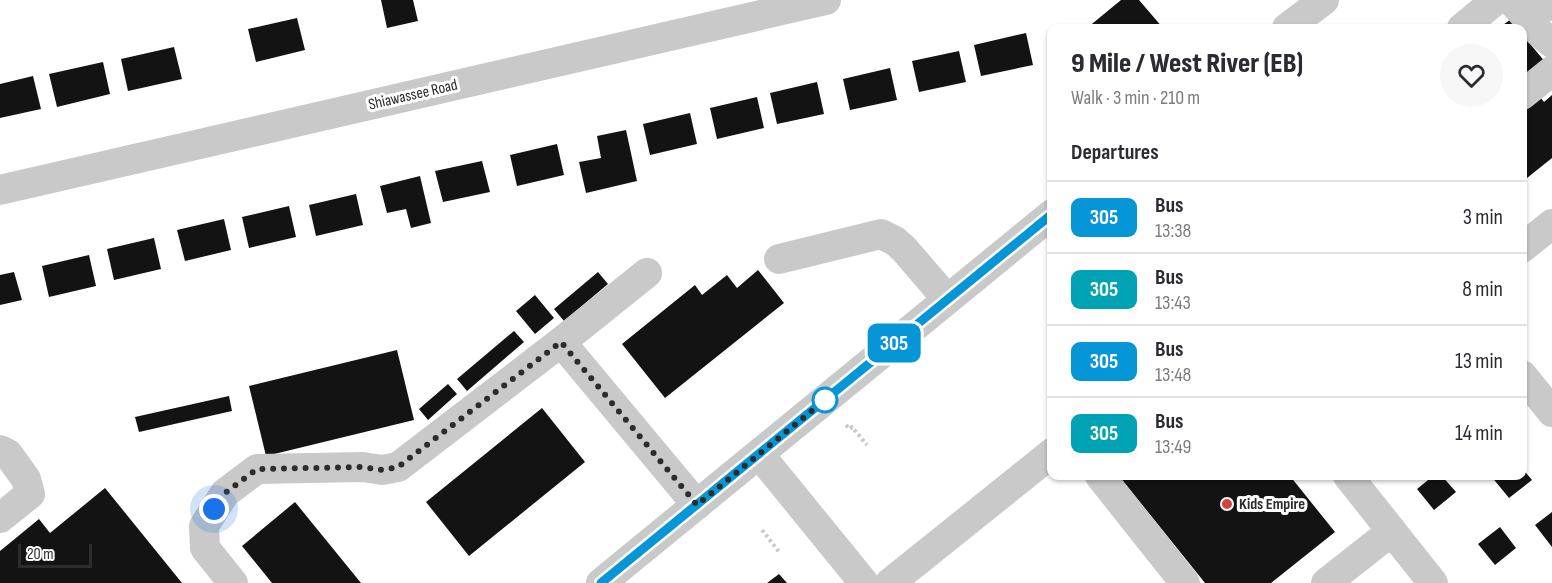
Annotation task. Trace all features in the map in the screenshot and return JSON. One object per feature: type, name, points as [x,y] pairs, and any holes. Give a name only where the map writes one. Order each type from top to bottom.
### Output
[{"type":"street","name":"Shiawassee Road","points":[[0,190],[729,10],[826,0]]},
{"type":"street","points":[[1292,24],[1324,0]]},
{"type":"street","points":[[1467,24],[1497,0]]},
{"type":"street","points":[[1511,0],[1552,43]]},
{"type":"street","points":[[1543,0],[1552,6]]},
{"type":"street","points":[[1527,91],[1552,71]]},
{"type":"street","points":[[601,583],[1047,218]]},
{"type":"street","points":[[1527,244],[1552,224]]},
{"type":"street","points":[[779,259],[881,234],[904,249],[947,299]]},
{"type":"street","points":[[233,583],[205,548],[204,526],[225,493],[257,469],[363,467],[382,470],[398,467],[647,273]]},
{"type":"street","points":[[561,342],[697,505]]},
{"type":"street","points":[[1527,381],[1552,412]]},
{"type":"street","points":[[0,450],[8,454],[26,479],[30,494],[0,518]]},
{"type":"street","points":[[759,454],[864,583]]},
{"type":"street","points":[[890,583],[1047,457]]},
{"type":"street","points":[[1103,480],[1185,583]]},
{"type":"street","points":[[1351,480],[1433,583]]},
{"type":"street","points":[[1326,583],[1392,531]]},
{"type":"path","points":[[846,425],[850,429],[852,427],[867,445]]},
{"type":"path","points":[[762,530],[780,553]]},
{"type":"building","points":[[381,0],[413,0],[418,21],[387,28]]},
{"type":"building","points":[[1121,0],[1139,0],[1160,24],[1092,24]]},
{"type":"building","points":[[297,18],[305,50],[256,62],[248,29]]},
{"type":"building","points":[[1511,19],[1515,24],[1504,24]]},
{"type":"building","points":[[1026,33],[1033,65],[981,76],[974,45]]},
{"type":"building","points":[[1527,40],[1546,63],[1527,78]]},
{"type":"building","points":[[174,47],[182,79],[128,91],[121,59]]},
{"type":"building","points":[[959,51],[966,82],[919,92],[912,61]]},
{"type":"building","points":[[103,62],[110,94],[57,107],[49,74]]},
{"type":"building","points":[[890,68],[897,100],[850,110],[843,79]]},
{"type":"building","points":[[33,76],[41,109],[0,118],[0,84]]},
{"type":"building","points":[[1527,80],[1544,102],[1552,95],[1552,158],[1527,178]]},
{"type":"building","points":[[817,82],[824,114],[777,124],[770,93]]},
{"type":"building","points":[[757,97],[764,128],[717,139],[710,108]]},
{"type":"building","points":[[690,113],[697,144],[650,155],[643,124]]},
{"type":"building","points":[[626,130],[637,181],[586,193],[579,162],[601,158],[597,136]]},
{"type":"building","points":[[557,144],[564,175],[517,186],[510,155]]},
{"type":"building","points":[[482,161],[490,192],[443,202],[435,171]]},
{"type":"building","points":[[420,176],[431,223],[411,228],[406,209],[387,213],[380,186]]},
{"type":"building","points":[[356,194],[363,225],[316,236],[309,205]]},
{"type":"building","points":[[289,206],[296,237],[249,248],[242,217]]},
{"type":"building","points":[[224,219],[231,250],[185,261],[177,230]]},
{"type":"building","points":[[154,238],[161,269],[114,280],[107,249]]},
{"type":"building","points":[[89,255],[96,286],[49,297],[42,266]]},
{"type":"building","points":[[758,270],[784,303],[665,398],[622,344],[695,285],[702,295],[727,275],[737,288]]},
{"type":"building","points":[[14,272],[22,300],[0,305],[0,275]]},
{"type":"building","points":[[598,272],[608,284],[564,321],[554,309]]},
{"type":"building","points":[[535,295],[554,318],[535,334],[516,311]]},
{"type":"building","points":[[514,331],[524,342],[467,391],[457,379]]},
{"type":"building","points":[[397,350],[414,420],[266,456],[249,386]]},
{"type":"building","points":[[448,384],[457,394],[428,420],[419,409]]},
{"type":"building","points":[[229,396],[232,411],[139,432],[135,417]]},
{"type":"building","points":[[542,408],[585,462],[469,556],[426,502]]},
{"type":"building","points":[[1527,474],[1532,480],[1509,498],[1494,480],[1527,480]]},
{"type":"building","name":"Kids Empire","points":[[1122,480],[1293,480],[1335,532],[1271,583],[1205,583]]},
{"type":"building","points":[[1428,480],[1446,480],[1456,492],[1434,510],[1417,489]]},
{"type":"building","points":[[105,488],[182,583],[0,583],[0,551],[39,519],[50,533]]},
{"type":"building","points":[[295,502],[361,583],[272,583],[242,546]]},
{"type":"building","points":[[1552,512],[1552,547],[1535,525]]},
{"type":"building","points":[[1500,527],[1516,548],[1495,565],[1478,544]]},
{"type":"building","points":[[779,574],[787,583],[767,583]]},
{"type":"bus line","name":"305","points":[[601,583],[1047,218]]},
{"type":"place","name":"Kids Empire","points":[[1227,504]]},
{"type":"route","points":[[214,509],[225,493],[257,469],[363,467],[382,470],[398,467],[561,342],[697,505],[825,400]]}]
